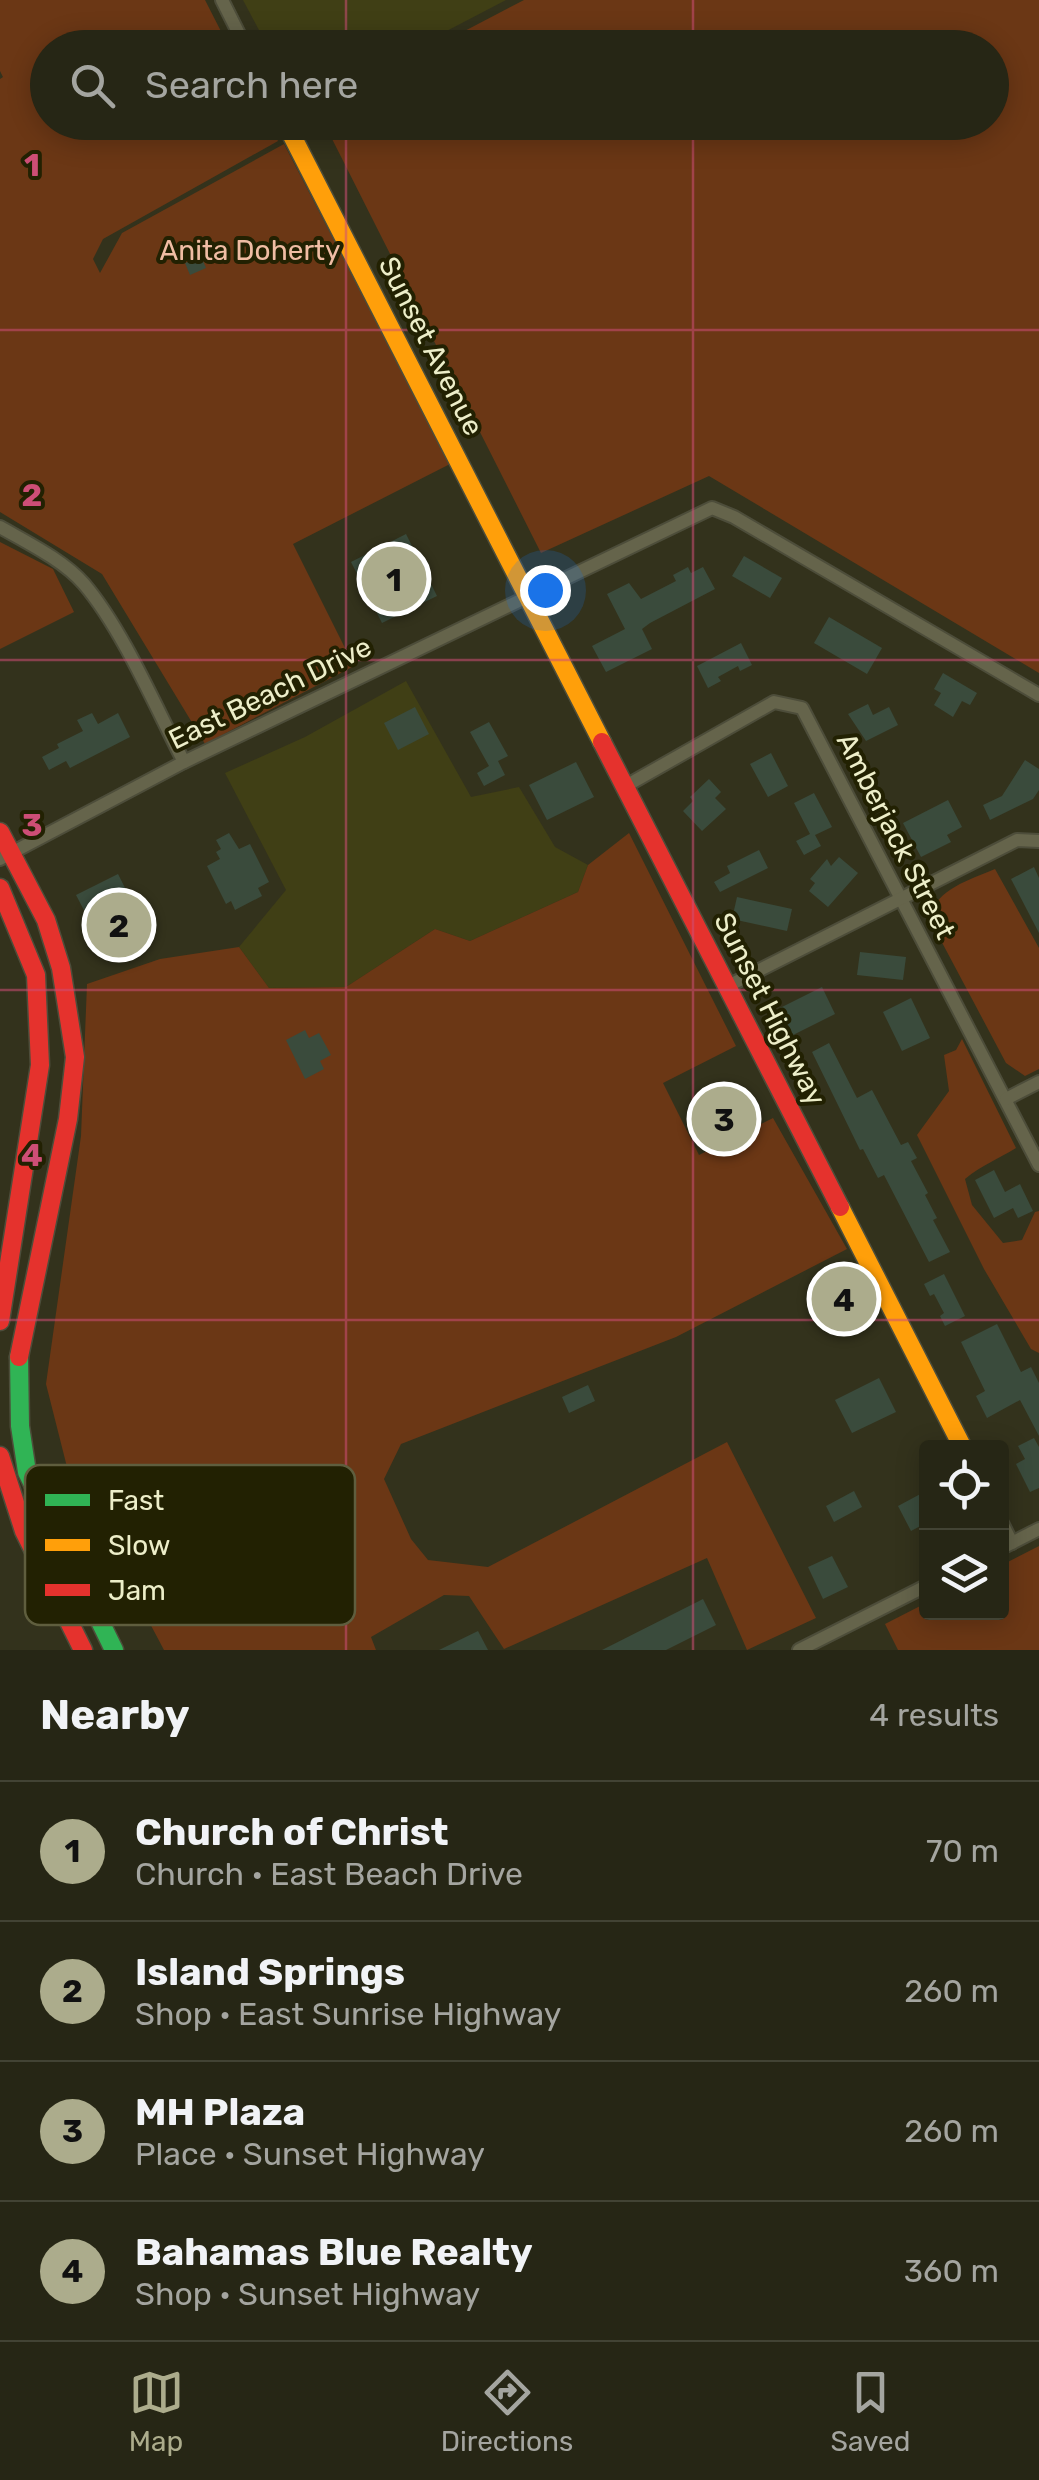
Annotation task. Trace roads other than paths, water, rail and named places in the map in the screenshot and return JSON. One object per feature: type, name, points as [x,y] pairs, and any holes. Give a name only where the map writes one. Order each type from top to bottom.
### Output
[{"type":"main road","name":"Sunset Avenue","points":[[294,140],[528,595]]},
{"type":"main road","name":"Sunset Highway","points":[[528,595],[959,1440]]},
{"type":"main road","points":[[0,832],[6,856],[46,920],[61,968],[75,1057],[68,1119],[19,1357],[20,1426],[26,1465]]},
{"type":"main road","points":[[0,888],[36,975],[40,1066],[0,1321]]},
{"type":"main road","points":[[0,1456],[5,1481],[25,1531]]},
{"type":"main road","points":[[71,1625],[84,1650]]},
{"type":"main road","points":[[102,1625],[114,1650]]},
{"type":"street","points":[[222,0],[237,30]]},
{"type":"street","name":"East Beach Drive","points":[[6,856],[184,762],[712,508],[734,517],[1039,695]]},
{"type":"street","points":[[0,527],[83,582],[128,653],[184,762]]},
{"type":"street","name":"Amberjack Street","points":[[624,787],[774,702],[802,708],[1039,1166]]},
{"type":"street","points":[[728,986],[1017,840],[1039,842]]},
{"type":"street","points":[[1006,1099],[1039,1082]]},
{"type":"street","points":[[1009,1545],[1039,1529]]},
{"type":"street","points":[[798,1650],[919,1590]]},
{"type":"place","name":"Church of Christ","points":[[394,579]]},
{"type":"place","name":"Island Springs","points":[[119,925]]},
{"type":"place","name":"MH Plaza","points":[[724,1119]]},
{"type":"place","name":"Bahamas Blue Realty","points":[[844,1299]]},
{"type":"park label","name":"Anita Doherty","points":[[250,250]]}]
